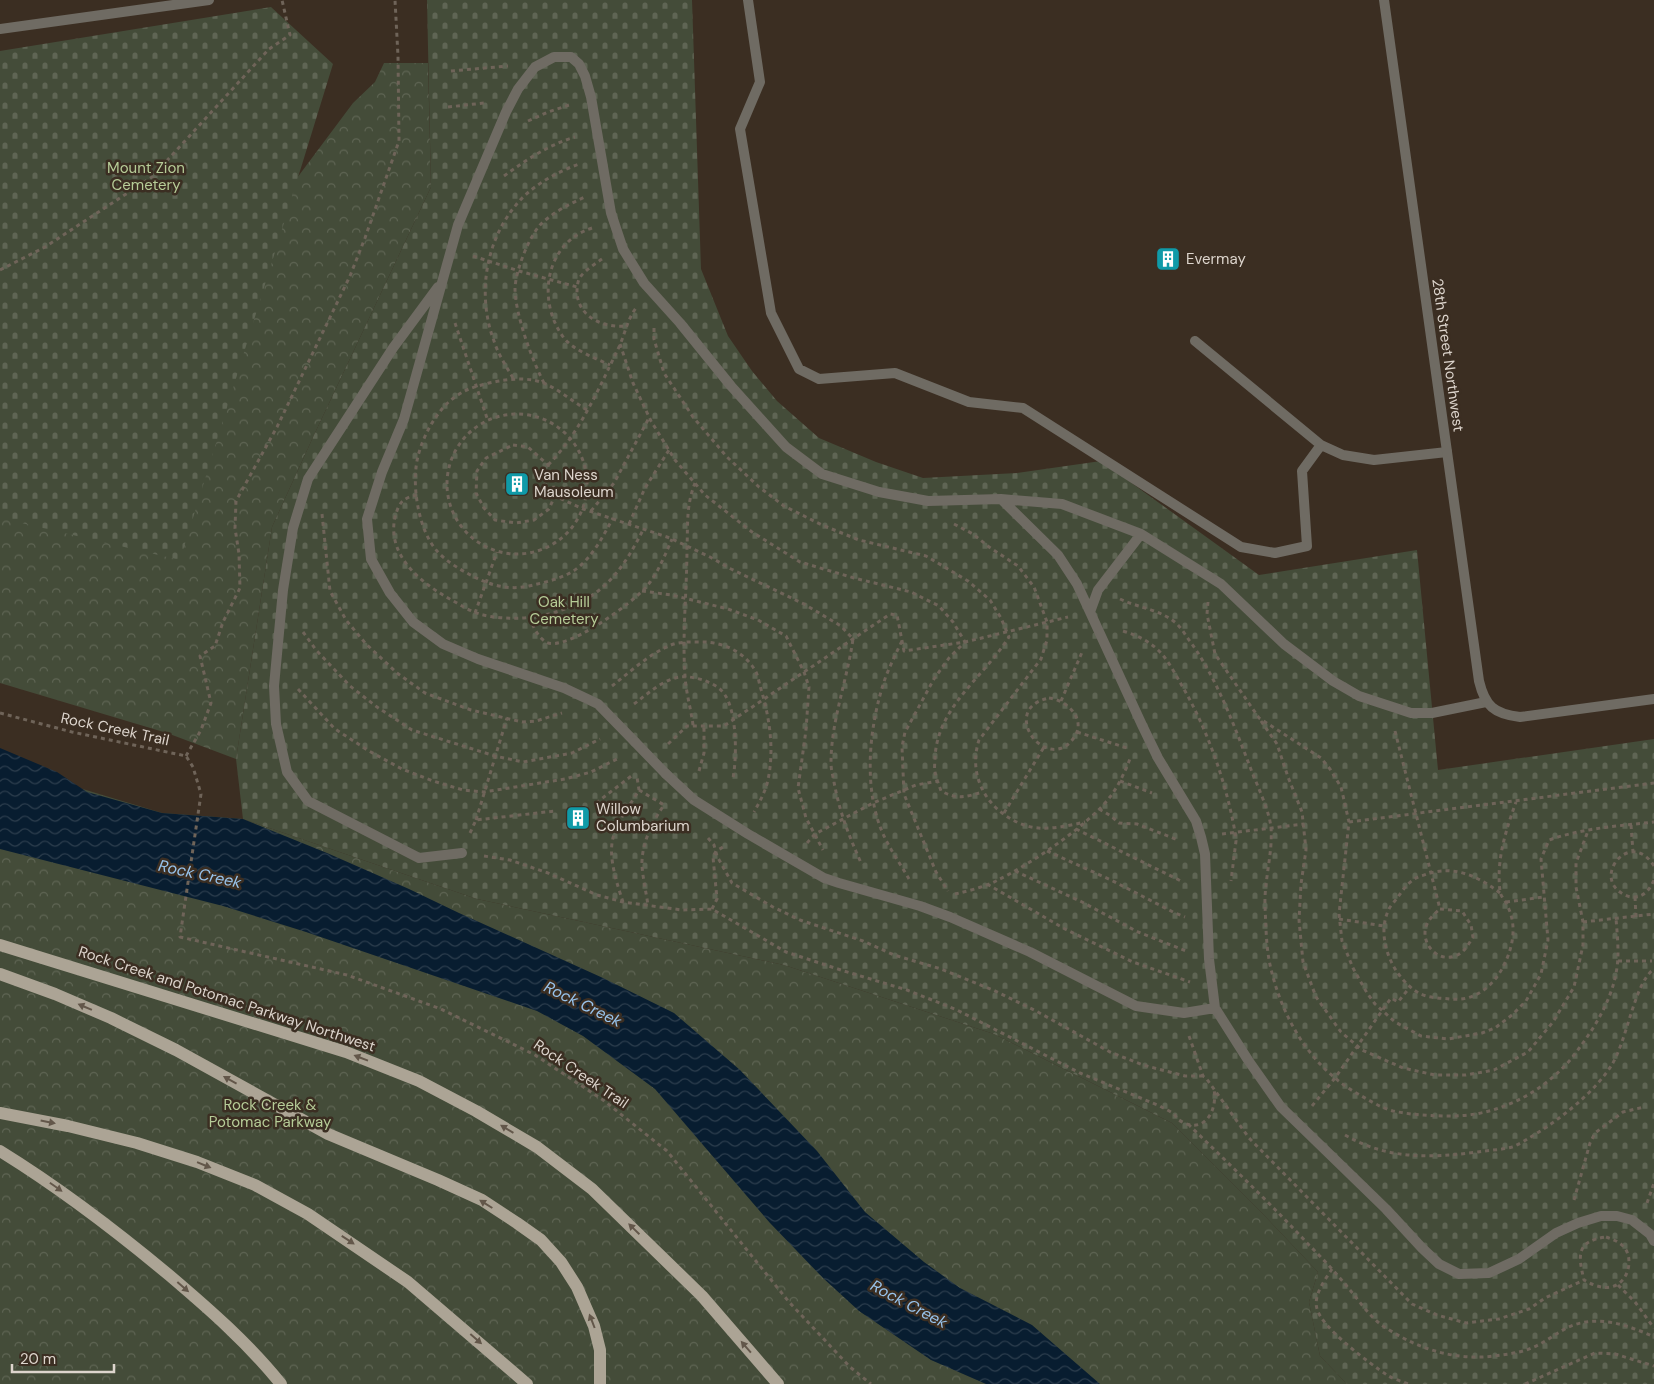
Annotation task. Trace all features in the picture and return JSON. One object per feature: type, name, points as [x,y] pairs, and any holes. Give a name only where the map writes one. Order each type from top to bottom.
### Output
[{"type":"main road","name":"Rock Creek and Potomac Parkway Northwest","points":[[0,945],[346,1052],[419,1081],[476,1110],[537,1147],[592,1189],[702,1296],[778,1384]]},
{"type":"main road","points":[[0,974],[55,994],[111,1018],[176,1050],[328,1134],[482,1200],[541,1240],[561,1262],[577,1286],[594,1326],[600,1350],[600,1384]]},
{"type":"main road","points":[[0,1113],[68,1126],[137,1143],[197,1162],[255,1185],[308,1214],[408,1282],[527,1384]]},
{"type":"main road","points":[[0,1151],[84,1206],[142,1252],[231,1329],[281,1384]]},
{"type":"street","points":[[0,29],[209,0]]},
{"type":"street","points":[[748,0],[760,82],[740,129],[771,313],[799,369],[819,379],[895,373],[969,402],[1023,408],[1241,547],[1274,553],[1307,546],[1302,471],[1321,445]]},
{"type":"street","name":"28th Street Northwest","points":[[1384,0],[1479,681],[1482,695],[1490,705]]},
{"type":"street","points":[[1215,1008],[1184,1013],[1136,1006],[1030,952],[950,917],[920,906],[824,878],[694,800],[598,704],[564,688],[478,659],[443,644],[413,622],[390,593],[370,559],[367,519],[382,472],[404,419],[458,225],[512,100],[535,67],[554,57],[571,57],[579,64],[589,87],[607,190],[623,249],[644,283],[731,386],[786,447],[822,474],[879,492],[928,501],[1001,499],[1062,504],[1140,534],[1220,584],[1284,644],[1333,681],[1359,696],[1410,714],[1490,705],[1510,716],[1532,716],[1654,699]]},
{"type":"street","points":[[442,283],[392,348],[308,479],[293,528],[281,604],[274,686],[276,724],[288,772],[308,801],[419,858],[462,853]]},
{"type":"street","points":[[1195,341],[1321,445],[1343,455],[1374,460],[1447,452]]},
{"type":"street","points":[[1001,499],[1058,555],[1077,584],[1158,758],[1196,821],[1202,840],[1205,864],[1209,959],[1215,1008],[1281,1107],[1386,1209],[1439,1264],[1459,1274],[1489,1273],[1519,1259],[1567,1227],[1601,1216],[1617,1216],[1632,1220],[1650,1234],[1654,1241]]},
{"type":"street","points":[[1090,612],[1098,590],[1140,534]]},
{"type":"path","points":[[0,270],[45,247],[152,177],[268,49],[290,35],[282,0]]},
{"type":"path","points":[[186,756],[200,730],[211,703],[200,656],[215,646],[223,622],[240,588],[239,554],[235,528],[236,502],[276,427],[350,276],[399,141],[398,47],[394,0]]},
{"type":"path","points":[[451,71],[543,62]]},
{"type":"path","points":[[496,136],[548,112],[591,97]]},
{"type":"path","points":[[448,107],[512,100]]},
{"type":"path","points":[[502,178],[530,157],[555,145],[597,130]]},
{"type":"path","points":[[513,378],[494,342],[487,319],[484,294],[489,260],[499,232],[516,204],[550,178],[601,156]]},
{"type":"path","points":[[544,383],[537,370],[518,312],[515,288],[519,271],[527,247],[540,226],[560,209],[583,198],[607,190]]},
{"type":"path","points":[[610,365],[588,355],[565,339],[553,320],[547,291],[550,269],[560,252],[575,236],[588,229],[614,220]]},
{"type":"path","points":[[451,249],[576,287]]},
{"type":"path","points":[[623,249],[600,260],[581,276],[576,287],[578,303],[586,315],[597,322],[615,327],[626,326]]},
{"type":"path","points":[[548,465],[559,455],[594,399],[620,344],[632,313],[638,305],[653,293]]},
{"type":"path","points":[[664,305],[654,320],[654,338],[664,373],[693,417],[727,457],[758,487],[784,506],[822,525],[860,540],[926,556],[968,580],[990,600],[1002,618],[1009,637],[997,655],[959,697],[944,723],[936,742],[934,772],[941,791],[951,796],[964,798],[982,792]]},
{"type":"path","points":[[453,318],[488,421]]},
{"type":"path","points":[[620,344],[633,383],[649,417],[669,450],[706,495],[752,532],[800,562],[910,592],[939,606],[953,622],[965,642]]},
{"type":"path","points":[[587,410],[544,383],[513,378],[471,387],[456,396],[443,407],[427,431],[416,468],[421,522],[437,550],[458,568],[486,583],[521,588],[549,581],[570,573],[597,547],[612,518]]},
{"type":"path","points":[[519,415],[541,419],[570,437],[580,450],[584,464],[587,486],[586,500],[583,509],[567,530],[552,544],[541,550],[518,554],[497,552],[481,545],[465,532],[456,516],[446,480],[449,460],[463,436],[488,421],[519,415]]},
{"type":"path","points":[[591,511],[614,483],[649,417]]},
{"type":"path","points":[[513,445],[528,447],[548,465],[554,479],[553,500],[549,509],[534,520],[509,523],[494,520],[484,508],[476,493],[477,471],[486,458],[513,445]]},
{"type":"path","points":[[629,524],[645,488],[669,450]]},
{"type":"path","points":[[692,726],[685,676],[685,599],[688,546],[687,517],[690,496],[695,483]]},
{"type":"path","points":[[417,495],[407,497],[398,506],[394,522],[394,539],[403,558],[415,575],[438,593],[475,613],[489,616],[529,617],[553,613],[584,600],[605,585],[622,567],[644,528]]},
{"type":"path","points":[[553,495],[583,509],[644,528],[688,546],[804,604],[841,626],[853,639],[850,663],[843,682],[831,765],[837,800],[848,837],[875,893]]},
{"type":"path","points":[[928,501],[939,516],[973,534],[1018,566],[1034,587],[1047,622],[1047,640],[1041,659],[979,740],[975,752],[976,770],[982,792],[1004,813],[1025,826],[1055,828],[1085,822]]},
{"type":"path","points":[[529,617],[538,636],[546,643],[552,644],[567,640],[587,632],[610,617],[648,585],[663,560],[672,539]]},
{"type":"path","points":[[475,613],[497,552]]},
{"type":"path","points":[[1220,584],[1208,599],[1207,614],[1215,654],[1277,744],[1302,812],[1306,850],[1298,920],[1303,962],[1316,997],[1341,1032],[1362,1050],[1403,1068],[1435,1075],[1466,1076],[1494,1070],[1528,1052],[1553,1022],[1574,987],[1583,946],[1583,922],[1576,887],[1576,863],[1589,830]]},
{"type":"path","points":[[1098,590],[1165,615],[1179,626],[1203,662],[1235,725],[1271,827],[1264,902],[1271,969],[1284,1010],[1297,1034],[1310,1054],[1349,1089],[1390,1110],[1418,1115],[1455,1116],[1490,1112],[1523,1097],[1552,1079],[1567,1065],[1601,1016],[1613,985],[1618,961],[1616,919]]},
{"type":"path","points":[[642,591],[728,610],[758,620],[786,636],[804,672],[809,687],[806,730],[798,788],[806,818],[838,883]]},
{"type":"path","points":[[281,604],[316,650],[350,686],[377,708],[412,730],[495,756],[523,762],[572,753],[622,727]]},
{"type":"path","points":[[668,745],[687,726],[724,726],[890,614],[897,615],[904,652],[965,642],[1090,612]]},
{"type":"path","points":[[1061,701],[1095,622]]},
{"type":"path","points":[[1100,633],[1120,631],[1138,635],[1158,650],[1171,667],[1189,698],[1214,754],[1235,832],[1236,841],[1231,883]]},
{"type":"path","points":[[902,641],[886,676],[876,711],[870,761],[873,803],[884,836],[919,899]]},
{"type":"path","points":[[598,704],[604,693],[649,657],[672,644],[711,642],[728,647],[739,652],[756,671],[768,709],[771,747],[766,784],[761,799],[736,842],[716,851],[713,857],[717,899],[712,909]]},
{"type":"path","points":[[951,895],[936,872],[904,794],[902,747],[905,732],[934,679],[949,658],[965,642]]},
{"type":"path","points":[[276,658],[294,683],[335,729],[402,769],[463,790],[484,792],[565,780],[591,772],[617,759]]},
{"type":"path","points":[[634,704],[658,686],[674,678],[685,676],[712,684],[719,689],[725,695],[734,720],[736,764],[733,778]]},
{"type":"path","points":[[1049,698],[1061,701],[1074,712],[1077,732],[1065,747],[1058,749],[1044,747],[1035,741],[1027,728],[1028,712],[1034,704],[1041,700],[1049,698]]},
{"type":"path","points":[[1388,706],[1440,909]]},
{"type":"path","name":"Rock Creek Trail","points":[[0,713],[72,732],[186,756],[193,767],[201,794],[180,937],[347,975],[441,1009],[535,1055],[602,1100],[666,1151],[789,1302],[850,1367],[871,1384]]},
{"type":"path","points":[[507,718],[476,820],[462,853],[510,860],[548,873],[597,895],[623,902],[682,910],[712,909],[786,952],[907,990],[957,1010],[1080,1073],[1160,1106],[1173,1113],[1178,1120],[1188,1124],[1200,1124],[1208,1119],[1213,1111],[1214,1089],[1203,1076],[1191,1045],[1184,1013]]},
{"type":"path","points":[[1259,718],[1321,758],[1330,768],[1341,787],[1349,822],[1339,919],[1342,941],[1366,993],[1375,1004],[1395,1022],[1421,1036],[1448,1039],[1482,1033],[1495,1028],[1526,1001],[1541,974],[1548,940],[1541,859],[1549,840],[1589,830],[1654,822]]},
{"type":"path","points":[[699,771],[704,753],[704,726]]},
{"type":"path","points":[[904,902],[951,895],[994,882],[1046,850],[1076,829],[1099,809],[1110,797],[1126,770],[1134,750],[1077,732]]},
{"type":"path","points":[[1004,813],[1044,747]]},
{"type":"path","points":[[596,802],[636,772],[639,790],[622,818],[613,838],[613,861],[623,902]]},
{"type":"path","points":[[794,860],[815,834],[843,818],[916,784],[938,781]]},
{"type":"path","points":[[1349,822],[1654,783]]},
{"type":"path","points":[[639,790],[670,809]]},
{"type":"path","points":[[1500,893],[1500,857],[1516,802]]},
{"type":"path","points":[[648,905],[642,865],[646,841],[657,815],[664,805]]},
{"type":"path","points":[[1099,809],[1119,823],[1137,824],[1168,837],[1193,844],[1235,832],[1304,824]]},
{"type":"path","points":[[476,820],[555,811]]},
{"type":"path","points":[[1631,825],[1633,852]]},
{"type":"path","points":[[1076,829],[1206,892]]},
{"type":"path","points":[[704,834],[714,845],[732,883],[773,907],[800,920],[863,940],[894,955],[941,969],[993,990],[1036,1011],[1110,1052],[1143,1065],[1185,1076],[1203,1076]]},
{"type":"path","points":[[1046,850],[1111,880],[1173,912],[1208,924]]},
{"type":"path","points":[[1654,866],[1650,860],[1633,852],[1624,854],[1617,859],[1612,867],[1612,879],[1616,889],[1623,895],[1635,897],[1642,895],[1648,891],[1654,880]]},
{"type":"path","points":[[1015,870],[1082,902],[1138,932],[1209,959]]},
{"type":"path","points":[[1448,870],[1464,872],[1486,882],[1500,893],[1512,915],[1514,929],[1512,945],[1504,965],[1493,983],[1482,992],[1469,997],[1453,1000],[1418,993],[1402,979],[1390,962],[1384,926],[1388,909],[1404,888],[1414,879],[1431,873],[1448,870]]},
{"type":"path","points":[[987,884],[1065,929],[1133,962],[1212,988]]},
{"type":"path","points":[[1506,902],[1544,897]]},
{"type":"path","points":[[1635,897],[1636,916]]},
{"type":"path","points":[[1440,909],[1462,911],[1470,925],[1473,937],[1466,948],[1456,956],[1444,958],[1432,951],[1425,938],[1426,925],[1440,909]]},
{"type":"path","points":[[1583,922],[1654,914]]},
{"type":"path","points":[[1339,919],[1384,926]]},
{"type":"path","points":[[1618,961],[1652,961]]},
{"type":"path","points":[[1338,1131],[1360,1143],[1405,1156],[1438,1157],[1513,1147],[1543,1130],[1589,1093],[1611,1066],[1620,1050],[1642,984],[1654,969]]},
{"type":"path","points":[[1298,1124],[1335,1078],[1391,998],[1398,1002],[1410,987]]},
{"type":"path","points":[[1567,1227],[1590,1143],[1595,1134],[1623,1112],[1644,1107]]},
{"type":"path","points":[[1188,1124],[1308,1244],[1381,1325],[1409,1341],[1438,1353],[1453,1356],[1490,1356],[1516,1353],[1535,1346],[1582,1322],[1607,1322],[1639,1330],[1654,1337]]},
{"type":"path","points":[[1606,1237],[1617,1241],[1625,1247],[1629,1269],[1625,1278],[1618,1285],[1601,1287],[1584,1280],[1580,1252],[1585,1244],[1594,1238],[1606,1237]]},
{"type":"path","points":[[1332,1270],[1322,1284],[1318,1294],[1316,1308],[1324,1322],[1352,1348],[1388,1376],[1408,1384]]},
{"type":"path","points":[[1618,1285],[1635,1302],[1654,1328]]},
{"type":"path","points":[[1524,1384],[1595,1353],[1615,1354],[1654,1366]]},
{"type":"green space","name":"Oak Hill Cemetery","points":[[427,0],[692,0],[701,269],[728,336],[752,371],[777,401],[819,438],[876,462],[923,478],[1017,473],[1101,461],[1259,575],[1417,550],[1438,770],[1654,739],[1654,1384],[1347,1384],[1320,1356],[1309,1302],[1318,1272],[1172,1123],[994,1034],[784,965],[477,899],[243,819],[236,759],[272,527],[431,187]]},
{"type":"green space","name":"Mount Zion Cemetery","points":[[271,7],[333,64],[180,560],[0,518],[0,51]]},
{"type":"green space","points":[[384,63],[428,63],[431,187],[272,527],[236,759],[167,733],[0,683],[0,397],[291,186],[353,103],[375,82]]},
{"type":"green space","name":"Rock Creek & Potomac Parkway","points":[[0,764],[162,813],[243,819],[477,899],[784,965],[994,1034],[1172,1123],[1318,1272],[1309,1302],[1320,1356],[1347,1384],[0,1384]]},
{"type":"water","name":"Rock Creek","points":[[0,748],[57,772],[87,792],[162,813],[243,819],[409,889],[603,978],[674,1013],[740,1070],[817,1151],[865,1212],[924,1262],[960,1288],[1032,1325],[1100,1384],[986,1384],[931,1360],[859,1311],[823,1278],[770,1223],[655,1089],[583,1036],[537,1011],[306,932],[223,906],[0,849]]},
{"type":"place","name":"Evermay","points":[[1168,259]]},
{"type":"place","name":"Van Ness Mausoleum","points":[[517,484]]},
{"type":"place","name":"Willow Columbarium","points":[[578,818]]}]
